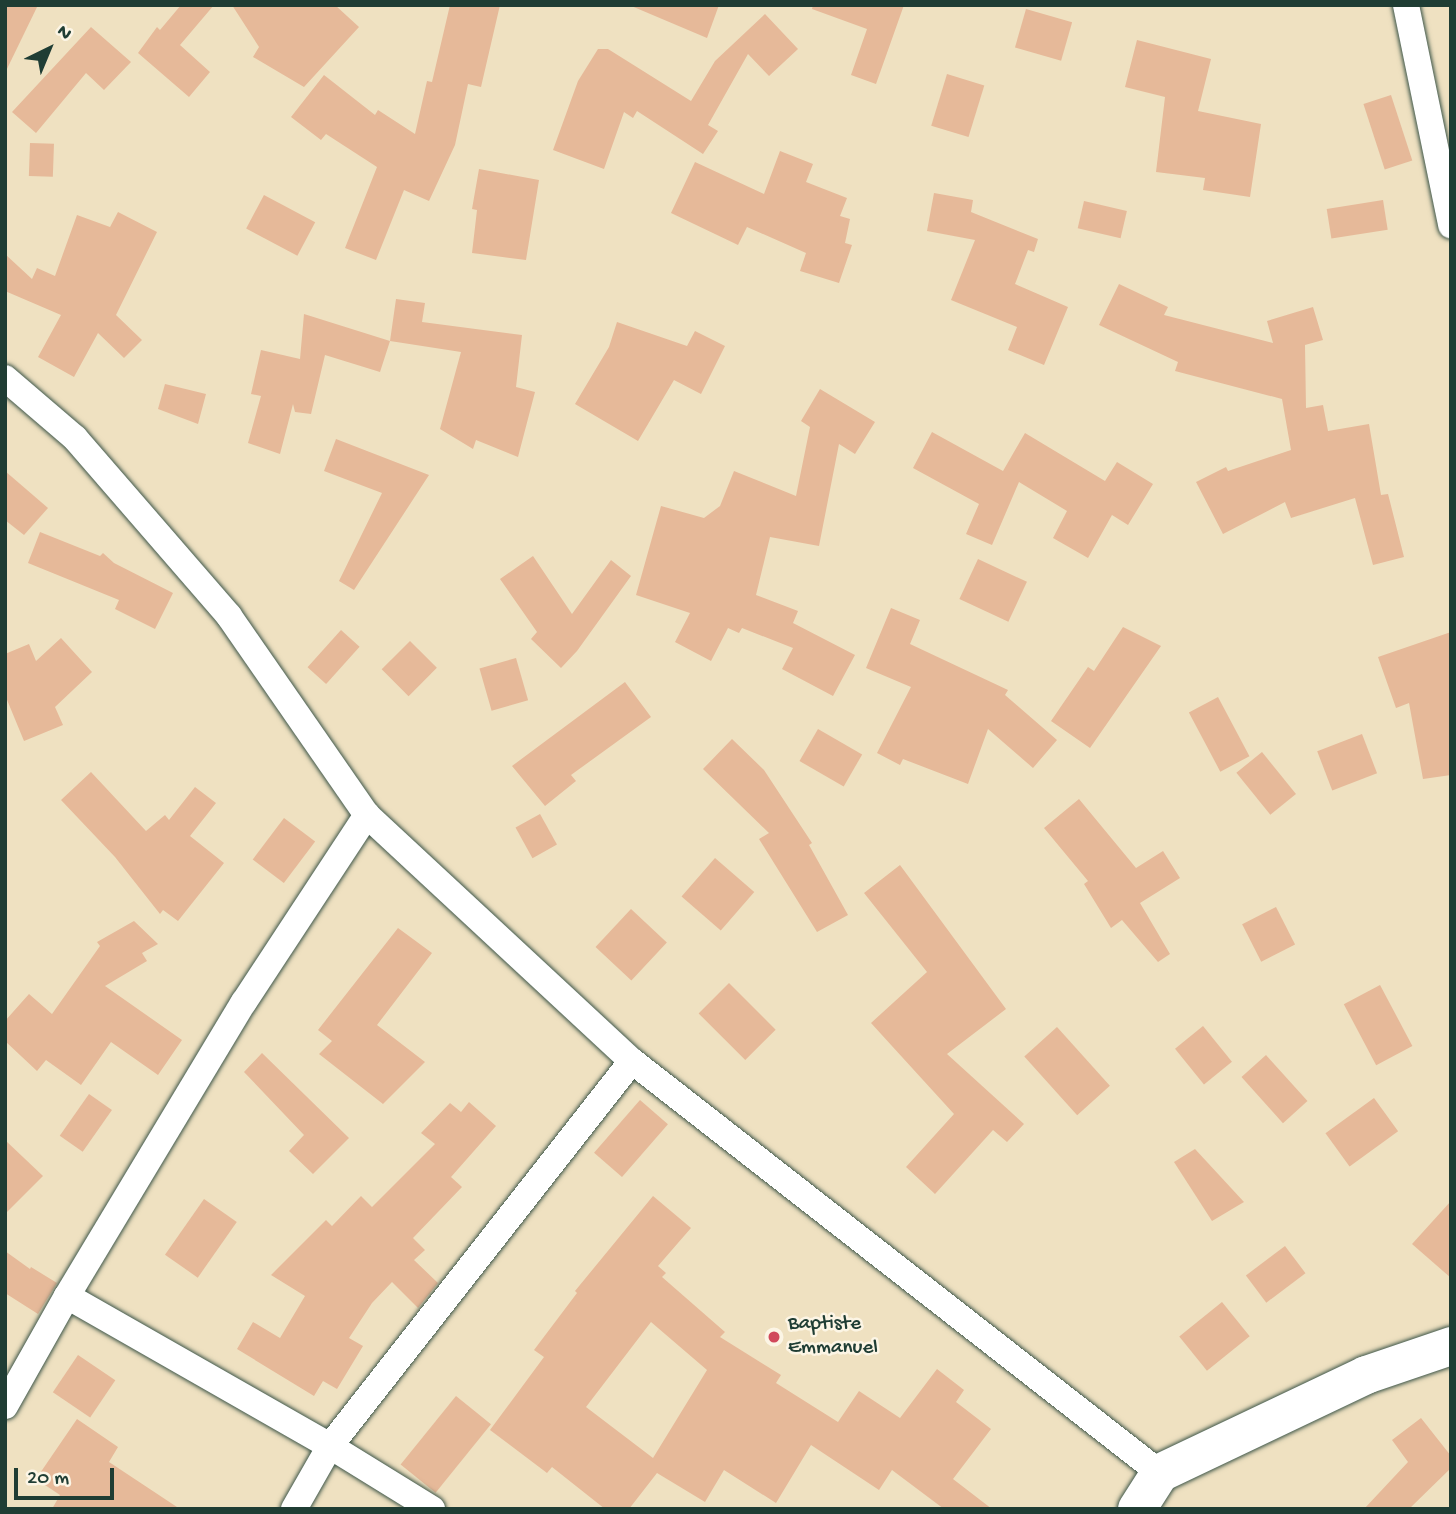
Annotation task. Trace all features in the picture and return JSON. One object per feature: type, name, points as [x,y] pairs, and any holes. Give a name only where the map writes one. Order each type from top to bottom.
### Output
[{"type":"street","points":[[1406,5],[1451,225]]},
{"type":"street","points":[[5,378],[75,438],[229,616],[367,816],[632,1061],[1160,1472]]},
{"type":"street","points":[[5,1406],[66,1296],[244,1002],[367,816]]},
{"type":"street","points":[[294,1509],[330,1446],[632,1061]]},
{"type":"street","points":[[66,1296],[330,1446],[432,1509]]},
{"type":"street","points":[[1137,1509],[1160,1472],[1366,1375],[1451,1346]]},
{"type":"building","points":[[5,5],[38,5],[5,73]]},
{"type":"building","points":[[181,5],[214,5],[180,45],[210,72],[189,97],[138,53],[157,27],[160,30]]},
{"type":"building","points":[[232,5],[335,5],[359,27],[304,87],[253,57],[259,47]]},
{"type":"building","points":[[450,5],[500,5],[481,87],[468,84],[455,145],[429,201],[404,190],[376,260],[345,248],[377,167],[326,134],[321,140],[291,117],[324,75],[375,115],[378,110],[415,134],[427,81],[432,82]]},
{"type":"building","points":[[629,5],[719,5],[707,38]]},
{"type":"building","points":[[813,5],[904,5],[876,84],[851,75],[867,29],[812,9]]},
{"type":"building","points":[[1026,9],[1072,22],[1061,61],[1015,47]]},
{"type":"building","points":[[765,14],[798,49],[769,76],[748,54],[708,125],[718,131],[703,154],[637,111],[633,118],[624,112],[604,169],[553,150],[578,81],[598,49],[608,49],[691,101],[715,61]]},
{"type":"building","points":[[91,27],[131,62],[104,90],[86,73],[36,133],[12,112]]},
{"type":"building","points":[[1137,40],[1211,59],[1198,111],[1261,124],[1250,197],[1203,190],[1205,178],[1156,172],[1165,97],[1125,87]]},
{"type":"building","points":[[947,74],[984,85],[969,137],[931,126]]},
{"type":"building","points":[[1391,95],[1412,161],[1385,170],[1363,104]]},
{"type":"building","points":[[30,143],[54,144],[53,177],[29,176]]},
{"type":"building","points":[[780,151],[813,164],[806,182],[847,198],[840,216],[850,219],[845,243],[852,245],[839,283],[800,271],[806,253],[747,227],[738,245],[671,213],[695,162],[764,194]]},
{"type":"building","points":[[479,169],[539,180],[526,260],[472,253],[477,210],[472,209]]},
{"type":"building","points":[[934,193],[973,200],[971,212],[1038,239],[1034,252],[1028,250],[1015,284],[1068,307],[1044,365],[1008,350],[1017,327],[951,300],[975,240],[927,231]]},
{"type":"building","points":[[264,195],[315,222],[297,256],[246,229]]},
{"type":"building","points":[[1383,200],[1388,230],[1331,239],[1327,209]]},
{"type":"building","points":[[1084,201],[1127,211],[1121,238],[1078,228]]},
{"type":"building","points":[[118,212],[157,232],[116,315],[142,340],[124,358],[98,333],[74,377],[38,357],[61,315],[5,291],[5,254],[32,279],[37,268],[55,276],[77,215],[110,227]]},
{"type":"building","points":[[1119,284],[1168,307],[1164,315],[1273,343],[1267,321],[1313,307],[1323,340],[1305,345],[1306,408],[1323,405],[1328,431],[1369,424],[1381,495],[1388,494],[1404,557],[1373,565],[1355,498],[1291,518],[1285,502],[1223,534],[1196,482],[1226,467],[1228,471],[1291,450],[1282,399],[1175,371],[1178,362],[1099,325]]},
{"type":"building","points":[[396,299],[425,303],[422,322],[522,335],[516,387],[535,392],[518,457],[476,440],[473,449],[440,429],[461,352],[390,341]]},
{"type":"building","points":[[304,314],[390,341],[380,372],[325,355],[311,414],[295,412],[293,404],[280,454],[248,443],[261,396],[251,394],[261,350],[300,359]]},
{"type":"building","points":[[617,322],[687,346],[695,331],[725,346],[701,394],[674,380],[638,441],[575,404],[609,347]]},
{"type":"building","points":[[165,384],[206,394],[198,424],[158,409]]},
{"type":"building","points":[[820,389],[875,422],[855,454],[839,444],[819,546],[770,537],[756,595],[798,611],[793,623],[855,655],[833,696],[782,669],[793,648],[742,628],[739,633],[728,628],[711,661],[675,642],[690,613],[636,595],[661,506],[704,518],[720,506],[734,471],[796,496],[810,427],[801,421]]},
{"type":"building","points":[[932,432],[1003,471],[1025,433],[1105,481],[1117,462],[1153,484],[1128,525],[1112,515],[1088,558],[1053,538],[1067,511],[1019,482],[992,545],[966,534],[979,504],[913,468]]},
{"type":"building","points":[[336,439],[429,475],[354,590],[339,581],[382,493],[324,471]]},
{"type":"building","points":[[5,471],[48,508],[24,535],[5,520]]},
{"type":"building","points":[[40,532],[100,556],[103,553],[114,563],[173,593],[155,629],[115,609],[119,600],[28,563]]},
{"type":"building","points":[[533,556],[572,614],[611,560],[631,576],[577,651],[561,668],[531,639],[537,632],[500,579]]},
{"type":"building","points":[[978,559],[1027,582],[1008,622],[959,599]]},
{"type":"building","points":[[891,608],[920,620],[910,644],[1008,690],[1005,695],[1057,740],[1033,768],[988,729],[968,784],[903,759],[900,765],[877,753],[911,687],[866,668]]},
{"type":"building","points":[[1123,627],[1161,646],[1090,748],[1051,721],[1088,667],[1094,671]]},
{"type":"building","points":[[341,630],[360,647],[326,684],[308,667]]},
{"type":"building","points":[[1451,632],[1451,775],[1423,779],[1409,703],[1396,708],[1378,657]]},
{"type":"building","points":[[61,638],[92,672],[55,707],[63,725],[24,741],[5,695],[5,654],[29,644],[36,661]]},
{"type":"building","points":[[410,641],[437,668],[409,696],[382,669]]},
{"type":"building","points":[[516,658],[528,700],[492,711],[479,668]]},
{"type":"building","points":[[625,682],[651,717],[571,775],[576,781],[545,806],[512,766]]},
{"type":"building","points":[[1218,697],[1249,756],[1220,772],[1189,712]]},
{"type":"building","points":[[818,729],[862,754],[844,787],[800,761]]},
{"type":"building","points":[[1362,734],[1377,773],[1332,790],[1317,751]]},
{"type":"building","points":[[732,739],[764,770],[812,843],[809,845],[848,915],[817,932],[759,839],[769,833],[703,769]]},
{"type":"building","points":[[1262,752],[1296,794],[1270,815],[1236,773]]},
{"type":"building","points":[[91,772],[146,831],[165,815],[169,820],[195,787],[216,803],[190,836],[224,863],[178,921],[163,910],[160,914],[115,857],[61,800]]},
{"type":"building","points":[[1079,799],[1136,868],[1163,851],[1180,878],[1140,903],[1170,954],[1158,962],[1122,920],[1111,928],[1084,884],[1088,881],[1044,828]]},
{"type":"building","points":[[540,814],[557,845],[532,858],[516,828]]},
{"type":"building","points":[[284,818],[315,841],[284,883],[253,860]]},
{"type":"building","points":[[715,858],[754,892],[721,931],[682,896]]},
{"type":"building","points":[[900,865],[1006,1009],[947,1054],[1024,1124],[1007,1142],[993,1130],[935,1194],[906,1167],[954,1114],[871,1023],[927,972],[864,893]]},
{"type":"building","points":[[1276,907],[1295,944],[1261,962],[1242,924]]},
{"type":"building","points":[[631,909],[667,942],[631,980],[596,947]]},
{"type":"building","points":[[134,921],[158,944],[142,953],[147,961],[105,986],[182,1040],[158,1075],[111,1042],[81,1085],[46,1060],[37,1071],[5,1041],[5,1021],[29,994],[52,1014],[100,946],[97,942]]},
{"type":"building","points":[[398,928],[432,953],[377,1025],[425,1062],[383,1104],[319,1054],[332,1041],[318,1030]]},
{"type":"building","points":[[729,983],[776,1030],[745,1060],[699,1013]]},
{"type":"building","points":[[1380,985],[1412,1046],[1376,1065],[1344,1004]]},
{"type":"building","points":[[1203,1026],[1232,1062],[1204,1084],[1175,1049]]},
{"type":"building","points":[[1057,1027],[1110,1086],[1077,1115],[1024,1056]]},
{"type":"building","points":[[262,1053],[349,1138],[313,1174],[289,1151],[304,1135],[244,1072]]},
{"type":"building","points":[[1266,1055],[1307,1101],[1283,1123],[1241,1077]]},
{"type":"building","points":[[89,1094],[112,1110],[83,1152],[60,1136]]},
{"type":"building","points":[[1374,1098],[1398,1131],[1350,1166],[1325,1133]]},
{"type":"building","points":[[640,1100],[668,1124],[622,1177],[594,1153]]},
{"type":"building","points":[[469,1102],[496,1126],[451,1177],[462,1187],[413,1238],[425,1250],[414,1260],[438,1283],[418,1308],[392,1282],[372,1303],[349,1338],[363,1346],[337,1389],[323,1381],[314,1396],[237,1349],[253,1322],[280,1338],[305,1296],[271,1275],[326,1220],[332,1226],[361,1196],[372,1207],[435,1144],[421,1133],[450,1103],[461,1112]]},
{"type":"building","points":[[5,1140],[43,1176],[5,1214]]},
{"type":"building","points":[[1195,1149],[1244,1202],[1212,1221],[1174,1162]]},
{"type":"building","points":[[653,1196],[691,1228],[658,1266],[666,1273],[662,1277],[725,1332],[720,1337],[781,1375],[776,1383],[838,1422],[859,1391],[900,1418],[937,1369],[964,1390],[956,1402],[991,1429],[953,1479],[992,1509],[944,1509],[892,1470],[879,1490],[811,1445],[776,1503],[724,1470],[705,1502],[657,1473],[629,1509],[605,1509],[552,1467],[547,1473],[490,1430],[544,1357],[534,1350],[577,1293],[575,1291]],"holes":[[[651,1322],[707,1370],[653,1458],[586,1407]]]},
{"type":"building","points":[[204,1199],[237,1222],[198,1278],[165,1255]]},
{"type":"building","points":[[1451,1201],[1451,1278],[1412,1244]]},
{"type":"building","points":[[1285,1246],[1305,1273],[1266,1303],[1246,1275]]},
{"type":"building","points":[[5,1251],[30,1269],[31,1267],[57,1283],[38,1314],[5,1293]]},
{"type":"building","points":[[1222,1302],[1250,1336],[1207,1371],[1179,1337]]},
{"type":"building","points":[[78,1355],[115,1380],[90,1417],[53,1392]]},
{"type":"building","points":[[456,1396],[491,1424],[436,1493],[401,1464]]},
{"type":"building","points":[[1421,1418],[1451,1456],[1451,1468],[1409,1509],[1364,1509],[1408,1462],[1392,1440]]},
{"type":"building","points":[[77,1419],[118,1447],[109,1462],[180,1509],[52,1509],[60,1495],[36,1479]]},
{"type":"place","name":"Baptiste Emmanuel","points":[[774,1337]]}]
